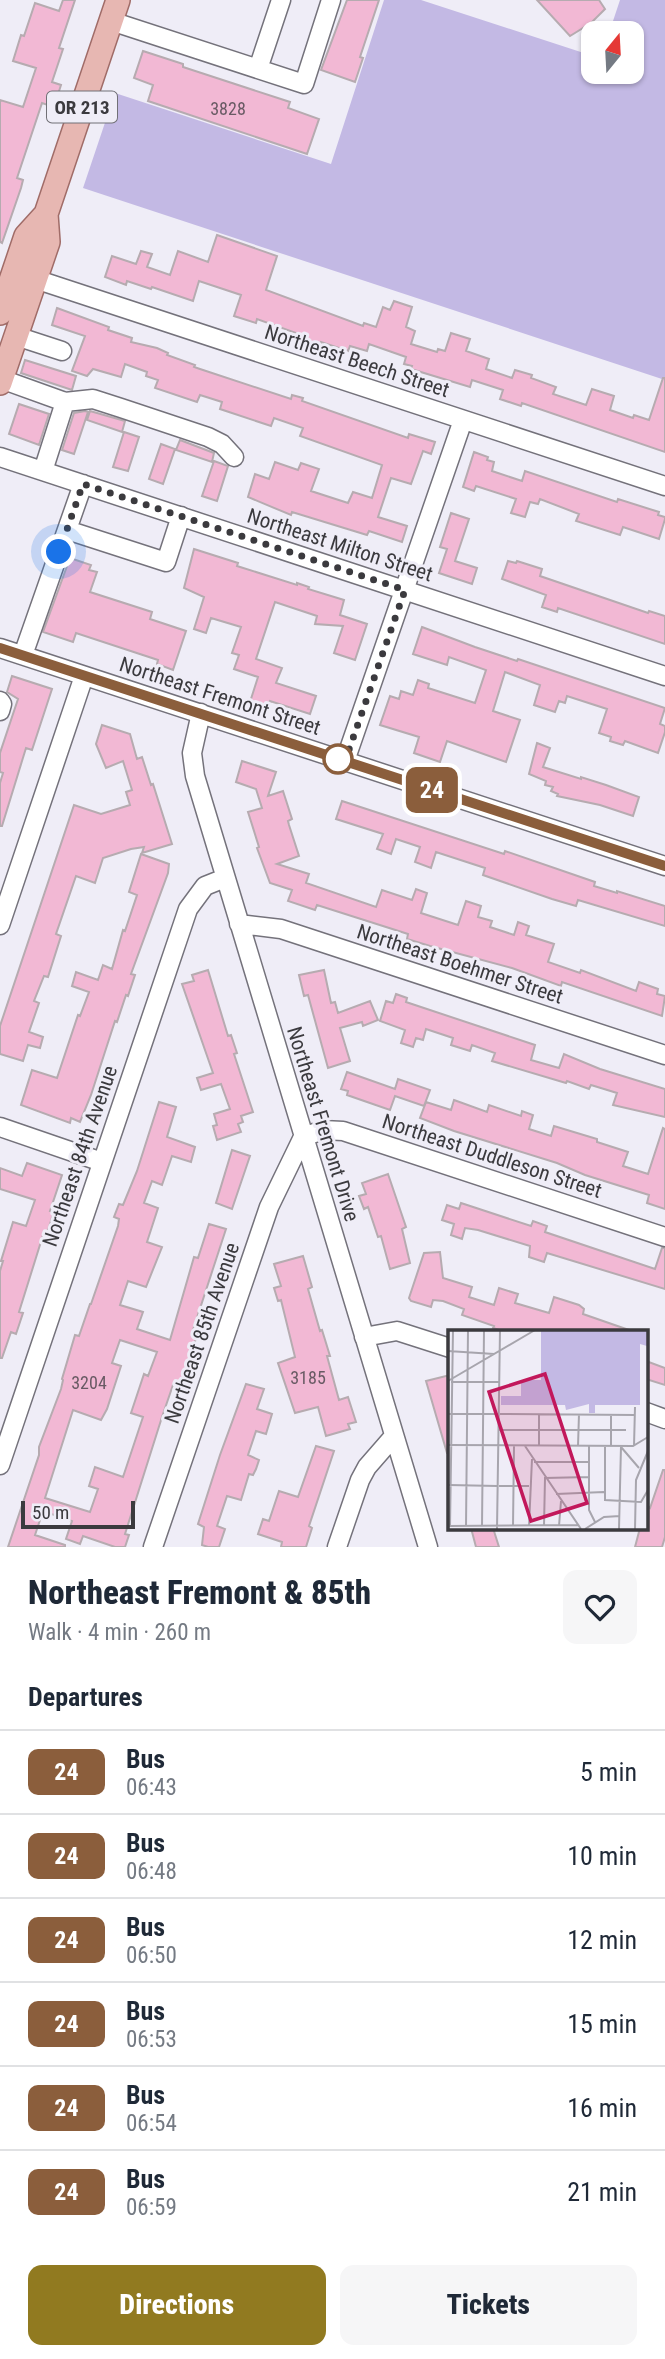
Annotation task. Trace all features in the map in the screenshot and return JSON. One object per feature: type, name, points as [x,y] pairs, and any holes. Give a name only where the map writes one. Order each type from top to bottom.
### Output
[{"type":"main road","name":"OR 213","points":[[0,313],[16,273],[48,242],[46,214],[115,10]]},
{"type":"main road","name":"OR 213","points":[[1,381],[16,336],[16,273]]},
{"type":"street","points":[[258,69],[281,0]]},
{"type":"street","points":[[115,10],[258,69],[304,84],[331,0]]},
{"type":"street","name":"Northeast Beech Street","points":[[16,273],[665,486]]},
{"type":"street","points":[[16,336],[62,352]]},
{"type":"street","points":[[1,381],[65,402],[93,399],[121,408],[208,437],[222,444],[234,457]]},
{"type":"street","points":[[43,471],[65,402]]},
{"type":"street","points":[[345,761],[463,420]]},
{"type":"street","name":"Northeast Milton Street","points":[[0,457],[665,676]]},
{"type":"street","points":[[23,655],[83,484]]},
{"type":"street","points":[[67,530],[166,562],[181,516]]},
{"type":"street","name":"Northeast Fremont Street","points":[[1,652],[23,655],[665,866]]},
{"type":"street","points":[[0,925],[84,676]]},
{"type":"street","points":[[0,701],[0,711]]},
{"type":"street","name":"Northeast Fremont Drive","points":[[201,713],[193,742],[192,764],[428,1547]]},
{"type":"street","name":"Northeast 84th Avenue","points":[[0,1465],[188,909],[205,886],[225,878]]},
{"type":"street","name":"Northeast Boehmer Street","points":[[239,924],[281,929],[665,1055]]},
{"type":"street","points":[[0,1128],[102,1162]]},
{"type":"street","name":"Northeast Duddleson Street","points":[[303,1137],[323,1130],[343,1131],[665,1237]]},
{"type":"street","name":"Northeast 85th Avenue","points":[[153,1547],[270,1207],[303,1137]]},
{"type":"street","points":[[364,1337],[397,1331],[448,1347]]},
{"type":"street","points":[[648,1413],[665,1419]]},
{"type":"street","points":[[337,1547],[360,1480],[367,1467],[394,1436]]},
{"type":"shaded area","points":[[384,0],[421,0],[581,52],[581,84],[644,84],[644,21],[613,21],[620,0],[665,0],[665,380],[83,188],[115,93],[331,164]]},
{"type":"building","points":[[63,0],[75,0],[59,48],[63,49],[52,82],[61,85],[54,107],[42,103],[17,178],[23,180],[2,243],[0,100],[23,107],[36,68],[13,61],[21,35],[24,36],[35,3],[59,11]]},
{"type":"building","points":[[347,0],[379,0],[360,57],[363,58],[355,82],[321,70]]},
{"type":"building","points":[[537,0],[599,0],[605,9],[593,21],[581,21],[581,29],[570,36]]},
{"type":"building","points":[[143,51],[290,102],[288,108],[319,119],[307,154],[148,101],[153,85],[134,78]]},
{"type":"building","points":[[217,235],[277,256],[266,290],[363,326],[364,323],[376,327],[383,307],[390,310],[394,301],[412,307],[406,327],[415,331],[411,344],[437,352],[438,349],[445,351],[451,333],[470,339],[466,351],[489,359],[486,369],[512,378],[515,370],[532,375],[531,378],[556,387],[553,394],[586,405],[592,389],[614,396],[610,410],[649,420],[665,378],[665,452],[522,403],[521,406],[500,399],[503,390],[472,380],[470,387],[411,369],[412,366],[404,364],[406,357],[369,344],[367,351],[350,346],[348,351],[321,342],[320,346],[297,339],[299,334],[257,319],[256,323],[234,316],[241,295],[199,281],[193,301],[152,287],[151,289],[127,281],[126,285],[105,277],[112,256],[136,264],[141,251],[152,254],[147,267],[170,275],[178,251],[208,262]]},
{"type":"building","points":[[57,308],[109,327],[108,330],[132,338],[131,342],[157,348],[168,353],[167,355],[195,365],[194,367],[291,399],[292,395],[303,398],[302,401],[408,438],[409,434],[435,442],[431,454],[423,451],[411,484],[391,478],[378,517],[407,526],[402,542],[369,531],[367,535],[292,512],[291,515],[248,497],[255,474],[269,479],[275,462],[298,470],[301,463],[319,469],[311,491],[348,503],[353,492],[372,498],[382,465],[300,436],[303,428],[274,418],[271,426],[220,409],[222,402],[200,395],[197,402],[155,388],[158,380],[146,376],[147,372],[125,364],[121,377],[93,369],[87,376],[72,371],[85,336],[52,325]]},
{"type":"building","points":[[25,360],[76,376],[72,390],[21,373]]},
{"type":"building","points":[[19,404],[49,414],[39,445],[9,434]]},
{"type":"building","points":[[90,411],[125,421],[122,432],[87,420]]},
{"type":"building","points":[[88,412],[74,454],[62,450],[74,413]]},
{"type":"building","points":[[124,432],[139,437],[128,471],[113,467]]},
{"type":"building","points":[[180,440],[214,453],[212,462],[176,450]]},
{"type":"building","points":[[161,444],[175,449],[163,484],[149,479]]},
{"type":"building","points":[[474,452],[494,462],[492,471],[522,481],[525,471],[617,502],[618,499],[659,512],[658,515],[665,519],[659,539],[623,527],[620,535],[576,521],[579,514],[540,499],[538,504],[530,502],[525,517],[511,513],[516,499],[476,486],[474,491],[463,487]]},
{"type":"building","points":[[214,461],[228,466],[217,501],[202,496]]},
{"type":"building","points":[[451,513],[469,519],[455,561],[477,568],[472,584],[439,573],[447,549],[440,547]]},
{"type":"building","points":[[194,549],[238,563],[237,566],[344,600],[340,615],[367,624],[355,660],[334,653],[343,626],[315,624],[317,616],[275,602],[256,659],[282,668],[276,683],[316,696],[310,714],[270,701],[268,708],[250,702],[258,677],[234,669],[239,655],[232,653],[241,627],[211,618],[206,633],[194,629],[204,597],[184,588]]},
{"type":"building","points":[[70,558],[91,565],[89,570],[97,572],[90,592],[152,612],[150,619],[186,631],[173,670],[157,664],[158,660],[76,633],[73,642],[43,632]]},
{"type":"building","points":[[508,561],[542,569],[540,576],[648,613],[649,611],[665,616],[665,644],[558,608],[557,612],[542,607],[546,595],[502,579]]},
{"type":"building","points":[[422,627],[517,661],[518,659],[665,708],[660,724],[665,726],[665,732],[658,753],[625,741],[623,745],[610,741],[611,737],[599,733],[607,709],[567,696],[565,703],[559,701],[555,712],[534,705],[540,685],[505,672],[493,711],[520,720],[506,762],[447,741],[440,762],[414,753],[419,737],[380,725],[390,696],[399,699],[401,691],[413,695],[418,680],[429,684],[428,688],[475,703],[486,670],[449,657],[447,665],[413,654]]},
{"type":"building","points":[[12,676],[52,689],[32,750],[26,748],[0,826],[0,783],[3,773],[0,772],[0,753],[18,699],[7,692]]},
{"type":"building","points":[[102,725],[130,734],[137,759],[142,757],[151,785],[153,784],[172,844],[142,853],[144,847],[131,849],[103,858],[95,883],[76,876],[56,934],[61,936],[48,977],[44,976],[34,1001],[39,1003],[29,1032],[43,1037],[40,1048],[28,1045],[23,1061],[0,1054],[0,1026],[74,805],[101,814],[130,805],[126,792],[132,790],[123,761],[106,768],[96,744]]},
{"type":"building","points":[[537,743],[550,748],[543,767],[639,797],[633,816],[600,805],[557,796],[558,794],[551,791],[553,787],[545,785],[546,781],[529,774]]},
{"type":"building","points":[[242,761],[276,772],[268,796],[283,791],[292,819],[288,821],[299,856],[277,864],[309,874],[306,883],[376,907],[382,890],[412,900],[416,889],[427,893],[421,913],[458,925],[466,901],[481,906],[478,917],[492,921],[490,927],[514,935],[518,922],[529,926],[526,935],[554,944],[548,962],[580,973],[581,970],[636,991],[639,982],[658,989],[657,994],[665,996],[662,1016],[562,982],[561,986],[512,968],[407,939],[408,934],[317,905],[315,910],[288,901],[292,890],[270,883],[257,848],[259,847],[248,812],[262,808],[256,789],[236,782]]},
{"type":"building","points":[[342,801],[504,854],[505,851],[595,882],[594,886],[665,906],[665,926],[578,900],[576,906],[552,899],[483,875],[485,868],[436,852],[431,868],[415,862],[420,847],[396,839],[391,854],[377,849],[383,834],[336,819]]},
{"type":"building","points":[[141,854],[169,864],[168,873],[131,974],[135,975],[128,996],[126,995],[117,1022],[115,1021],[91,1095],[80,1122],[71,1118],[70,1123],[21,1105],[32,1070],[57,1078],[78,1015],[80,1016],[89,992],[72,986],[76,972],[98,980],[103,965],[112,969],[137,895],[129,892]]},
{"type":"building","points":[[208,970],[228,1036],[231,1035],[237,1053],[234,1054],[253,1112],[241,1116],[243,1122],[238,1124],[241,1132],[217,1140],[213,1126],[217,1125],[214,1114],[230,1109],[221,1084],[201,1090],[197,1078],[213,1073],[182,984],[194,981],[192,975]]},
{"type":"building","points":[[324,970],[331,1003],[335,1002],[338,1013],[370,1001],[378,1020],[363,1026],[362,1022],[340,1028],[350,1061],[328,1068],[308,995],[304,996],[299,975]]},
{"type":"building","points":[[396,994],[407,998],[406,1002],[535,1045],[531,1060],[559,1068],[564,1054],[600,1069],[665,1089],[665,1117],[613,1105],[617,1093],[591,1085],[589,1089],[492,1061],[495,1053],[472,1045],[470,1051],[451,1045],[453,1038],[426,1029],[423,1040],[416,1038],[413,1047],[401,1043],[405,1030],[380,1021],[386,1001],[393,1003]]},
{"type":"building","points":[[347,1072],[395,1089],[398,1079],[430,1090],[424,1106],[395,1096],[390,1110],[347,1095],[348,1091],[341,1089]]},
{"type":"building","points":[[454,1100],[487,1112],[489,1105],[521,1116],[522,1111],[533,1115],[529,1129],[551,1136],[554,1126],[597,1139],[597,1142],[628,1152],[623,1166],[648,1174],[663,1128],[665,1129],[665,1209],[647,1203],[649,1195],[420,1118],[426,1102],[451,1110]]},
{"type":"building","points":[[159,1102],[176,1107],[167,1137],[195,1147],[191,1162],[172,1156],[162,1185],[152,1181],[144,1203],[158,1208],[147,1242],[162,1247],[146,1287],[128,1281],[120,1305],[143,1312],[137,1329],[170,1340],[194,1257],[198,1258],[209,1224],[226,1229],[193,1330],[198,1332],[179,1387],[173,1385],[162,1417],[125,1534],[129,1535],[125,1547],[115,1547],[83,1536],[80,1544],[66,1539],[72,1521],[43,1511],[35,1535],[65,1547],[8,1547],[39,1455],[39,1447],[61,1389],[75,1335],[79,1336],[118,1226],[119,1219],[114,1217],[119,1204],[123,1205]],"holes":[[[120,1340],[157,1352],[148,1376],[144,1374],[131,1413],[143,1417],[123,1477],[95,1467],[89,1486],[98,1489],[90,1512],[45,1498],[73,1410],[101,1420],[107,1409],[121,1366],[112,1363]]]},
{"type":"building","points":[[232,1150],[250,1156],[232,1209],[216,1203]]},
{"type":"building","points":[[27,1163],[62,1175],[50,1211],[54,1212],[47,1233],[44,1232],[19,1312],[23,1313],[16,1334],[11,1332],[0,1358],[1,1261],[13,1222],[26,1226],[35,1200],[0,1189],[0,1168],[22,1176]]},
{"type":"building","points":[[388,1174],[406,1227],[402,1229],[410,1263],[390,1269],[381,1236],[378,1237],[368,1207],[364,1209],[359,1196],[366,1194],[362,1183]]},
{"type":"building","points":[[461,1203],[531,1226],[533,1221],[547,1226],[545,1232],[655,1269],[662,1248],[665,1248],[665,1289],[547,1253],[544,1262],[529,1257],[530,1246],[478,1230],[465,1228],[462,1239],[451,1235],[454,1224],[442,1220],[447,1205],[459,1209]]},
{"type":"building","points":[[440,1252],[443,1278],[472,1287],[469,1297],[494,1305],[499,1288],[518,1294],[515,1303],[549,1313],[554,1297],[579,1305],[584,1309],[583,1314],[629,1330],[499,1330],[462,1315],[464,1309],[443,1301],[433,1300],[431,1307],[411,1301],[409,1298],[424,1253]]},
{"type":"building","points":[[303,1256],[312,1287],[308,1289],[330,1356],[327,1356],[339,1400],[348,1397],[356,1422],[348,1424],[350,1429],[326,1436],[318,1407],[295,1413],[278,1363],[295,1357],[281,1300],[278,1301],[274,1288],[281,1286],[274,1264]]},
{"type":"building","points":[[648,1362],[665,1368],[665,1385],[648,1380]]},
{"type":"building","points":[[448,1376],[448,1453],[447,1453],[426,1381]]},
{"type":"building","points":[[246,1384],[264,1389],[257,1409],[272,1414],[266,1434],[256,1431],[248,1455],[259,1460],[253,1475],[249,1474],[241,1500],[227,1496],[217,1526],[225,1529],[219,1547],[208,1547],[202,1545],[204,1527],[198,1524]]},
{"type":"building","points":[[316,1446],[334,1451],[309,1526],[312,1528],[306,1547],[281,1547],[282,1542],[258,1534],[263,1519],[269,1521],[279,1491],[298,1497]]},
{"type":"building","points":[[665,1470],[665,1537],[662,1547],[635,1547],[639,1530],[648,1530],[648,1507],[650,1508]]},
{"type":"building","points":[[472,1530],[494,1530],[499,1547],[476,1547]]},
{"type":"bus line","name":"24","points":[[0,648],[665,866]]},
{"type":"route","points":[[59,552],[83,484],[405,590],[345,761],[338,759]]}]
